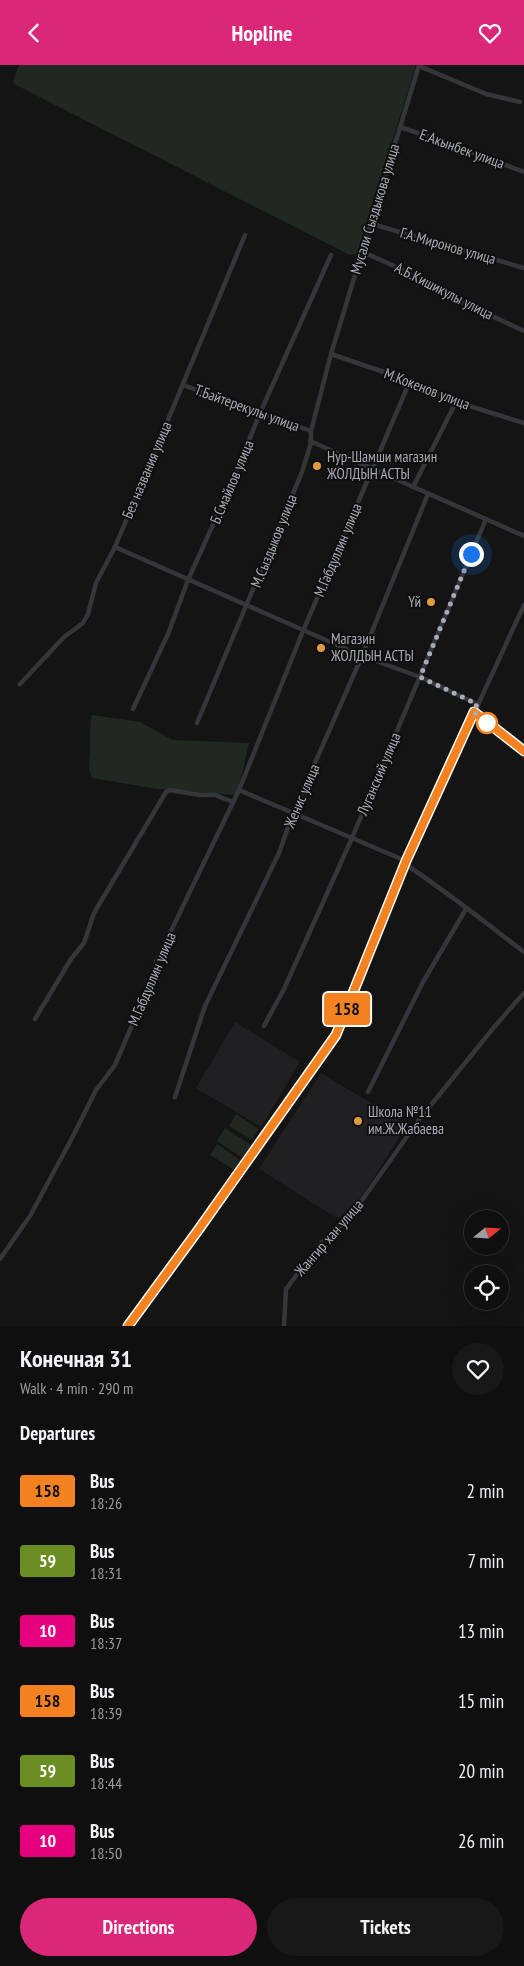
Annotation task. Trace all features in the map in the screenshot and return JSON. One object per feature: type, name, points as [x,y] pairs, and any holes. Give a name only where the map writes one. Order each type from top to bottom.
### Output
[{"type":"street","points":[[419,65],[486,94],[520,102]]},
{"type":"street","name":"Мусали Сыздыкова улица","points":[[331,354],[419,65]]},
{"type":"street","name":"Е.Акынбек улица","points":[[400,127],[524,172]]},
{"type":"street","name":"Г.А.Миронов улица","points":[[372,224],[524,268]]},
{"type":"street","name":"Без названия улица","points":[[20,683],[64,637],[82,623],[88,614],[96,583],[115,547],[246,235]]},
{"type":"street","name":"А.Б.Кишикулы улица","points":[[363,252],[403,270],[443,293],[524,331]]},
{"type":"street","name":"Б.Смайлов улица","points":[[133,709],[168,634],[188,580],[331,255]]},
{"type":"street","name":"М.Кокенов улица","points":[[331,354],[410,381],[456,402],[524,423]]},
{"type":"street","name":"М.Сыздыков улица","points":[[196,723],[302,471],[331,354]]},
{"type":"street","name":"М.Габдуллин улица","points":[[0,1259],[30,1216],[96,1090],[115,1065],[149,988],[156,962],[239,790],[410,381]]},
{"type":"street","name":"Т.Байтерекулы улица","points":[[182,385],[311,431]]},
{"type":"street","points":[[413,487],[456,402]]},
{"type":"street","name":"Т.Байтерекулы улица","points":[[310,441],[524,536]]},
{"type":"street","name":"Женис улица","points":[[174,1097],[205,1006],[279,853],[293,813],[362,657],[428,494]]},
{"type":"street","name":"Луганский улица","points":[[264,1026],[284,989],[352,838],[486,519]]},
{"type":"street","points":[[115,547],[362,657],[420,677],[477,704]]},
{"type":"street","points":[[128,1326],[336,1035],[406,863],[477,704],[524,605]]},
{"type":"street","points":[[474,712],[524,751]]},
{"type":"street","points":[[35,1019],[71,959],[84,943],[94,913],[166,792],[170,790],[200,795],[215,795],[233,802]]},
{"type":"street","points":[[239,790],[406,863],[524,952]]},
{"type":"street","points":[[368,1092],[423,982],[466,909]]},
{"type":"street","name":"Жангир хан улица","points":[[284,1326],[286,1289],[321,1243],[336,1229],[346,1223],[418,1121],[524,993]]},
{"type":"shaded area","points":[[19,65],[416,65],[357,254],[350,255],[14,84],[13,81]]},
{"type":"shaded area","points":[[92,715],[140,722],[173,740],[249,743],[239,786],[234,795],[157,789],[92,778],[89,763]]},
{"type":"shaded area","points":[[235,1022],[300,1062],[261,1127],[196,1088]]},
{"type":"shaded area","points":[[321,1073],[407,1125],[345,1223],[259,1169]]},
{"type":"shaded area","points":[[236,1114],[259,1129],[252,1140],[229,1126]]},
{"type":"shaded area","points":[[225,1128],[251,1145],[242,1158],[217,1141]]},
{"type":"shaded area","points":[[217,1144],[240,1160],[234,1170],[210,1155]]},
{"type":"bus line","name":"158","points":[[128,1326],[336,1035],[406,861],[474,712],[524,751]]},
{"type":"place","name":"Нур-Шамши магазин ЖОЛДЫН АСТЫ","points":[[317,466]]},
{"type":"place","name":"Үй","points":[[431,602]]},
{"type":"place","name":"Магазин ЖОЛДЫН АСТЫ","points":[[321,648]]},
{"type":"place","name":"Школа №11 им.Ж.Жабаева","points":[[358,1121]]},
{"type":"route","points":[[471,554],[420,677],[477,704],[474,712],[487,723]]}]
